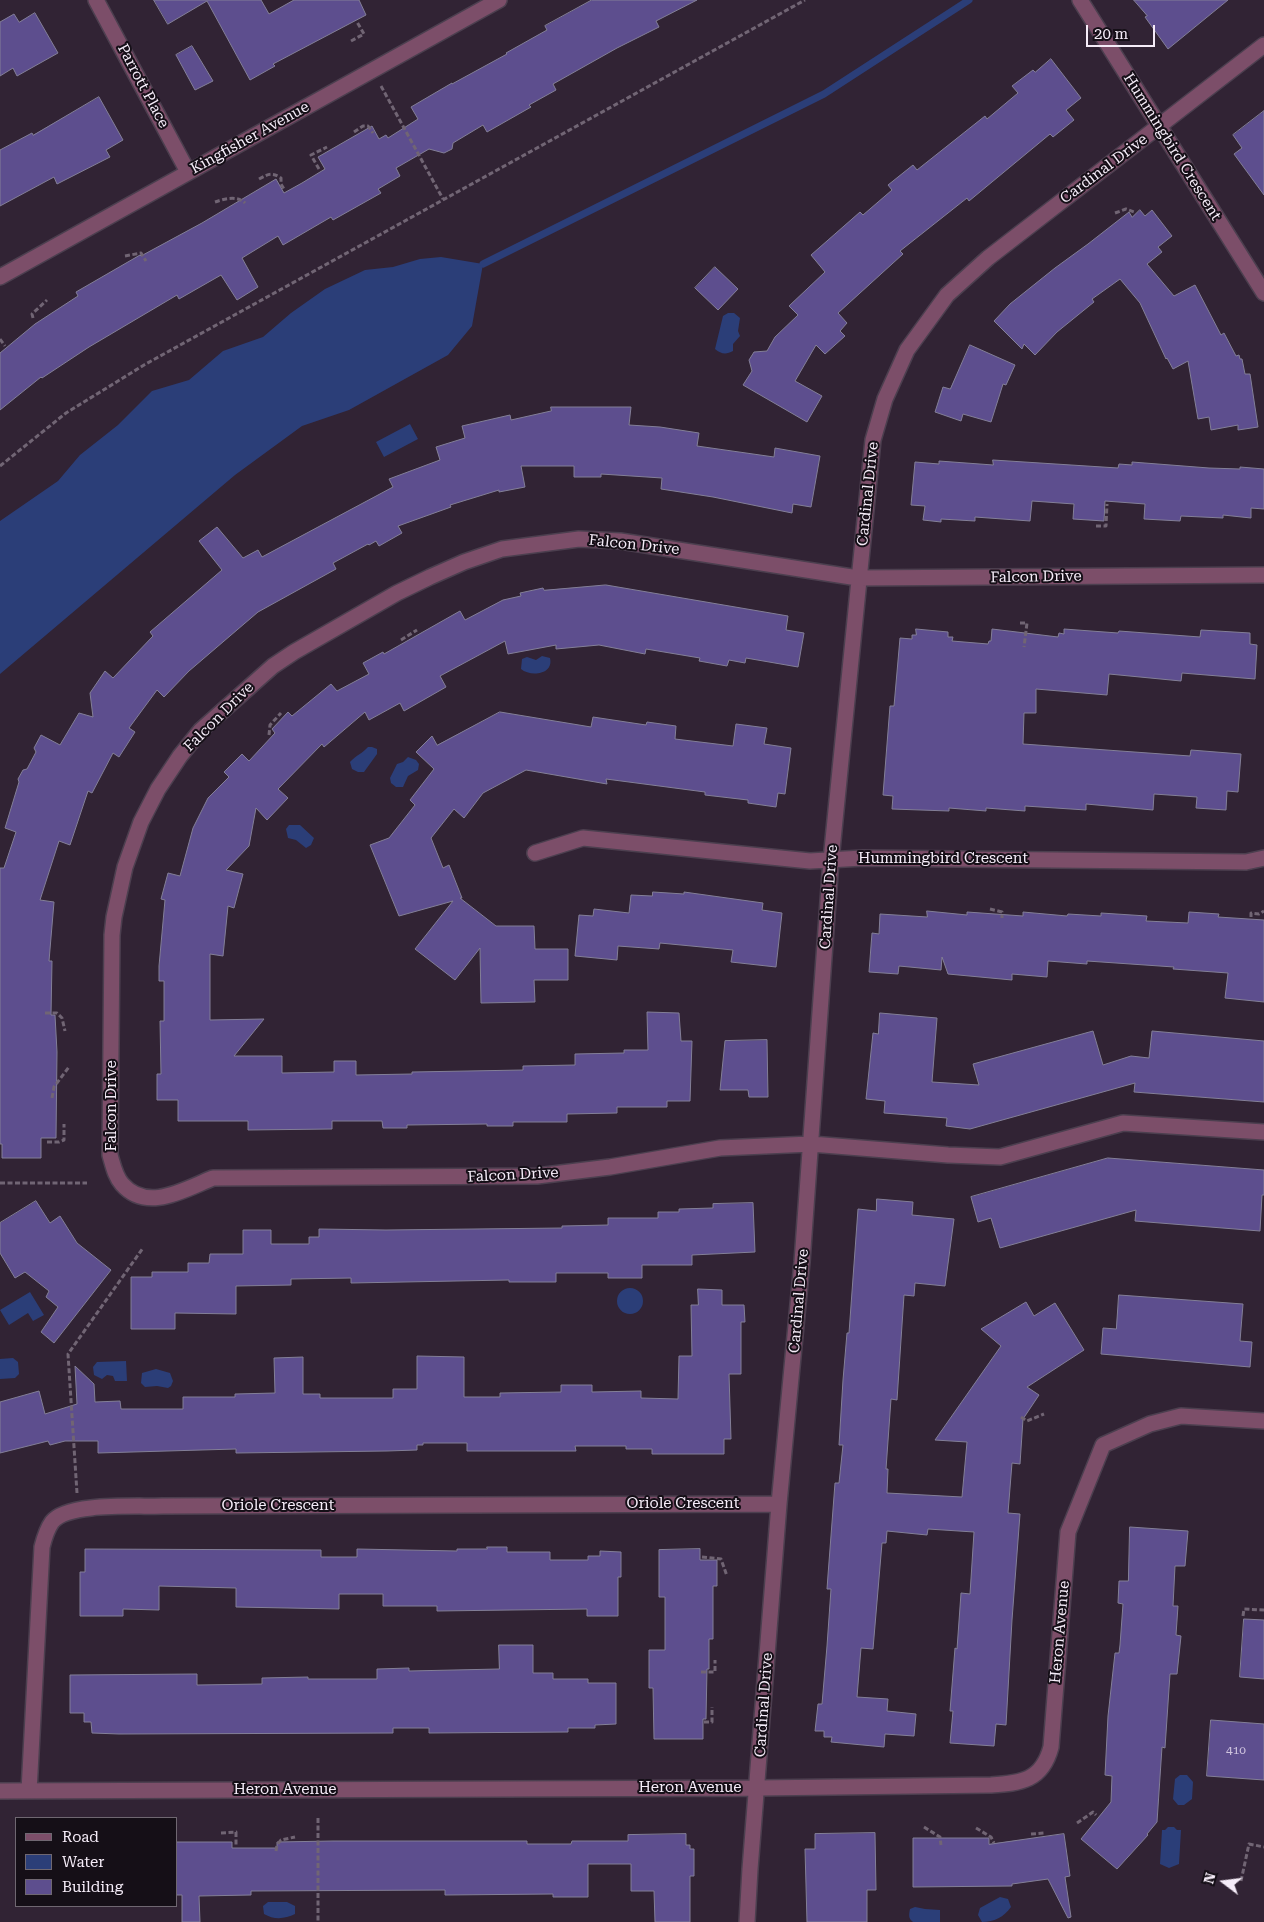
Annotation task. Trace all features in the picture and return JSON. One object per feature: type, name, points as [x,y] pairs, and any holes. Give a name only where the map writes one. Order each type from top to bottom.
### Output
[{"type":"street","name":"Parrott Place","points":[[96,0],[188,172]]},
{"type":"street","name":"Kingfisher Avenue","points":[[0,277],[499,0]]},
{"type":"street","name":"Hummingbird Crescent","points":[[1080,0],[1264,293]]},
{"type":"street","name":"Cardinal Drive","points":[[747,1922],[780,1504],[796,1336],[831,860],[873,440],[885,399],[907,350],[948,295],[988,258],[1264,45]]},
{"type":"street","name":"Falcon Drive","points":[[1264,575],[858,578],[620,541],[579,539],[502,549],[464,562],[396,593],[273,666],[201,730],[158,789],[141,822],[125,867],[112,935],[110,1155],[115,1173],[121,1184],[131,1192],[145,1198],[166,1197],[213,1178],[537,1176],[720,1148],[811,1144],[948,1155],[1000,1157],[1123,1123],[1264,1132]]},
{"type":"street","name":"Hummingbird Crescent","points":[[536,853],[584,838],[810,861],[863,858],[1246,862],[1264,858]]},
{"type":"street","name":"Heron Avenue","points":[[0,1791],[758,1788],[1010,1784],[1031,1778],[1048,1758],[1051,1747],[1068,1532],[1103,1445],[1150,1424],[1181,1416],[1264,1420]]},
{"type":"street","name":"Oriole Crescent","points":[[29,1791],[42,1547],[52,1521],[63,1513],[78,1509],[163,1506],[780,1504]]},
{"type":"path","points":[[0,466],[36,436],[88,398],[144,365],[805,0]]},
{"type":"path","points":[[351,41],[364,34],[357,22]]},
{"type":"path","points":[[373,70],[443,199]]},
{"type":"path","points":[[354,132],[363,126],[368,126],[373,133]]},
{"type":"path","points":[[319,170],[311,155],[327,147]]},
{"type":"path","points":[[259,179],[269,174],[277,175],[281,178],[281,184],[284,189]]},
{"type":"path","points":[[215,202],[235,199],[242,200],[245,203]]},
{"type":"path","points":[[1115,213],[1126,209],[1134,212]]},
{"type":"path","points":[[126,256],[141,254],[146,262]]},
{"type":"path","points":[[34,318],[32,314],[47,300]]},
{"type":"path","points":[[0,340],[5,346]]},
{"type":"path","points":[[1096,526],[1106,526],[1107,504]]},
{"type":"path","points":[[1020,623],[1027,623],[1024,647]]},
{"type":"path","points":[[402,640],[417,630]]},
{"type":"path","points":[[269,736],[270,725],[281,713]]},
{"type":"path","points":[[990,909],[1002,912],[1002,918]]},
{"type":"path","points":[[1251,916],[1251,913],[1259,914],[1264,911]]},
{"type":"path","points":[[45,1013],[57,1013],[62,1018],[65,1031]]},
{"type":"path","points":[[52,1098],[54,1087],[69,1067]]},
{"type":"path","points":[[46,1142],[64,1140],[64,1124]]},
{"type":"path","points":[[0,1182],[86,1183]]},
{"type":"path","points":[[78,1509],[68,1354],[143,1248]]},
{"type":"path","points":[[1021,1417],[1027,1421],[1044,1414]]},
{"type":"path","points":[[702,1557],[722,1559],[727,1576]]},
{"type":"path","points":[[1243,1616],[1244,1609],[1264,1610]]},
{"type":"path","points":[[701,1672],[714,1672],[715,1660]]},
{"type":"path","points":[[704,1722],[712,1722],[712,1707]]},
{"type":"path","points":[[1077,1823],[1093,1812],[1096,1815]]},
{"type":"path","points":[[318,1818],[318,1922]]},
{"type":"path","points":[[924,1827],[940,1837],[941,1845]]},
{"type":"path","points":[[976,1828],[991,1837],[994,1842]]},
{"type":"path","points":[[221,1832],[236,1832],[236,1846]]},
{"type":"path","points":[[1031,1834],[1045,1833]]},
{"type":"path","points":[[276,1851],[281,1840],[295,1838]]},
{"type":"path","points":[[1241,1881],[1249,1844],[1264,1847]]},
{"type":"water","points":[[441,257],[483,264],[472,326],[448,355],[349,410],[302,426],[235,475],[0,674],[0,521],[58,481],[80,455],[118,425],[152,391],[189,380],[223,351],[263,337],[291,313],[325,289],[365,270],[393,267],[420,259]]},
{"type":"water","points":[[728,313],[734,313],[740,318],[738,331],[740,336],[733,344],[733,351],[724,353],[715,349],[723,316]]},
{"type":"water","points":[[410,424],[418,439],[384,457],[376,442]]},
{"type":"water","points":[[542,656],[550,658],[550,664],[545,671],[535,674],[521,669],[522,659],[527,657],[536,660]]},
{"type":"water","points":[[368,747],[377,749],[377,754],[364,772],[352,769],[350,762]]},
{"type":"water","points":[[408,757],[416,760],[419,764],[418,770],[408,776],[403,787],[396,787],[391,783],[390,778],[397,764],[403,762]]},
{"type":"water","points":[[289,825],[300,825],[314,838],[311,845],[306,848],[296,840],[288,838],[286,829]]},
{"type":"water","points":[[630,1288],[639,1292],[643,1301],[639,1310],[630,1314],[621,1310],[617,1301],[621,1292]]},
{"type":"water","points":[[30,1292],[44,1315],[33,1321],[28,1313],[9,1325],[0,1310]]},
{"type":"water","points":[[13,1358],[18,1362],[19,1374],[15,1378],[0,1379],[0,1359]]},
{"type":"water","points":[[126,1361],[127,1381],[115,1381],[113,1376],[107,1375],[102,1379],[94,1375],[93,1367],[97,1362]]},
{"type":"water","points":[[156,1369],[170,1373],[173,1381],[171,1386],[168,1388],[157,1386],[145,1387],[141,1383],[142,1373]]},
{"type":"water","points":[[1180,1775],[1187,1775],[1193,1782],[1192,1799],[1184,1805],[1178,1805],[1173,1799],[1175,1779]]},
{"type":"water","points":[[1168,1827],[1181,1830],[1179,1864],[1169,1868],[1160,1864],[1162,1830]]},
{"type":"water","points":[[1000,1897],[1008,1899],[1011,1907],[998,1918],[982,1922],[978,1915],[980,1908]]},
{"type":"water","points":[[268,1902],[287,1902],[295,1906],[295,1914],[280,1918],[268,1916],[264,1914],[263,1906]]},
{"type":"water","points":[[915,1907],[940,1910],[940,1922],[913,1922],[909,1913],[910,1909]]},
{"type":"building","points":[[154,0],[261,0],[269,14],[294,0],[359,0],[366,15],[273,64],[275,66],[250,80],[207,1],[168,24]]},
{"type":"building","points":[[592,0],[697,0],[656,21],[659,27],[553,84],[556,90],[529,105],[531,107],[487,132],[483,125],[453,143],[452,149],[444,153],[429,149],[396,168],[400,176],[378,189],[381,193],[333,220],[331,217],[283,245],[278,236],[242,258],[258,287],[237,300],[221,275],[179,299],[177,295],[41,377],[0,410],[0,353],[35,324],[78,296],[76,292],[140,255],[202,223],[276,179],[284,193],[302,183],[325,169],[318,157],[372,126],[379,139],[386,135],[388,138],[418,119],[411,107],[507,54],[547,30],[545,26]]},
{"type":"building","points":[[1134,0],[1228,0],[1168,49],[1145,17],[1147,16]]},
{"type":"building","points":[[35,13],[58,53],[17,76],[13,68],[0,76],[0,22],[14,14],[19,22]]},
{"type":"building","points":[[192,46],[213,81],[195,90],[176,55]]},
{"type":"building","points":[[1051,59],[1081,98],[1066,110],[1074,120],[1053,137],[1050,134],[969,201],[967,198],[900,251],[903,254],[838,313],[847,323],[840,331],[845,336],[825,354],[816,345],[795,381],[822,396],[807,422],[743,385],[752,371],[749,360],[754,352],[767,351],[775,337],[798,315],[789,306],[825,272],[811,255],[860,212],[863,215],[892,190],[888,185],[913,165],[917,170],[985,116],[987,119],[1018,93],[1012,86],[1033,70],[1035,72]]},
{"type":"building","points":[[99,97],[123,140],[106,150],[110,157],[57,184],[54,177],[0,206],[0,150],[32,133],[33,135]]},
{"type":"building","points":[[1264,111],[1264,195],[1234,154],[1242,148],[1233,135]]},
{"type":"building","points":[[1140,210],[1145,216],[1152,210],[1172,236],[1158,247],[1162,252],[1147,264],[1174,296],[1195,285],[1221,335],[1224,333],[1236,356],[1239,355],[1240,359],[1242,359],[1245,374],[1250,374],[1258,427],[1238,430],[1238,425],[1211,430],[1209,417],[1198,419],[1188,361],[1173,369],[1166,359],[1140,303],[1120,279],[1092,299],[1094,302],[1057,332],[1035,355],[1024,344],[1022,349],[994,321],[1010,304],[1055,268],[1129,212],[1132,217]]},
{"type":"building","points":[[715,267],[738,289],[718,310],[695,288]]},
{"type":"building","points":[[970,345],[1015,365],[1006,385],[1003,384],[991,422],[963,414],[961,421],[935,412],[943,387],[950,389]]},
{"type":"building","points":[[551,407],[631,407],[629,425],[660,427],[699,433],[697,446],[774,457],[775,448],[820,456],[811,507],[793,504],[792,513],[713,497],[661,489],[662,478],[601,474],[601,477],[574,477],[574,466],[521,466],[525,487],[499,492],[499,490],[450,505],[451,507],[398,526],[402,533],[379,546],[376,541],[368,544],[333,563],[336,569],[258,612],[189,671],[164,697],[157,690],[129,728],[135,732],[119,757],[113,753],[92,793],[88,791],[70,845],[59,841],[40,900],[54,902],[49,961],[52,961],[51,1015],[55,1015],[57,1052],[56,1138],[41,1138],[41,1158],[2,1158],[2,1144],[0,1144],[0,868],[4,868],[16,832],[5,828],[19,782],[18,779],[23,770],[27,769],[36,752],[34,748],[41,735],[60,745],[79,713],[93,717],[90,693],[105,671],[113,678],[153,636],[150,632],[222,570],[199,541],[217,527],[243,558],[258,550],[262,557],[393,487],[389,479],[440,460],[436,447],[465,438],[462,426],[510,415],[511,420],[551,411]]},
{"type":"building","points":[[993,460],[1118,468],[1119,464],[1132,465],[1132,462],[1209,468],[1240,469],[1240,467],[1264,469],[1264,509],[1251,508],[1251,518],[1223,515],[1223,518],[1181,516],[1180,521],[1144,519],[1145,504],[1105,501],[1104,521],[1073,519],[1074,504],[1032,501],[1030,521],[975,517],[975,521],[941,519],[941,522],[923,520],[925,506],[911,505],[915,462],[939,464],[939,461],[993,465]]},
{"type":"building","points":[[606,585],[788,616],[786,630],[804,633],[798,667],[746,658],[745,663],[729,660],[727,666],[699,661],[700,658],[646,649],[645,654],[599,645],[556,649],[556,645],[508,654],[505,641],[440,676],[446,687],[404,711],[400,703],[369,720],[365,712],[324,747],[322,744],[278,789],[288,798],[267,820],[256,808],[249,846],[226,870],[243,874],[234,908],[228,906],[223,956],[210,954],[210,1020],[264,1019],[234,1056],[282,1056],[282,1073],[334,1072],[334,1061],[356,1061],[356,1075],[523,1070],[523,1066],[575,1065],[575,1054],[624,1053],[624,1050],[648,1050],[647,1012],[679,1013],[681,1041],[692,1041],[690,1101],[667,1101],[667,1107],[617,1107],[617,1113],[567,1114],[567,1122],[513,1122],[513,1126],[487,1126],[487,1124],[407,1125],[407,1128],[383,1128],[382,1121],[332,1121],[332,1129],[248,1130],[248,1121],[178,1121],[178,1100],[157,1100],[157,1074],[161,1074],[160,1021],[164,1021],[164,981],[159,981],[165,900],[161,899],[168,873],[180,876],[193,828],[208,798],[229,777],[224,772],[242,754],[249,761],[275,733],[272,729],[288,712],[292,716],[331,684],[337,691],[369,674],[363,663],[383,652],[384,654],[460,611],[465,620],[503,600],[521,596],[520,593],[543,588],[544,590]]},
{"type":"building","points":[[916,629],[948,632],[948,637],[953,637],[952,641],[988,644],[991,641],[992,629],[1058,637],[1059,633],[1064,634],[1064,629],[1200,637],[1201,630],[1250,633],[1250,644],[1257,645],[1255,679],[1182,673],[1181,681],[1109,674],[1107,695],[1036,689],[1036,713],[1024,713],[1023,744],[1190,756],[1191,750],[1241,754],[1238,792],[1227,791],[1226,810],[1196,808],[1197,797],[1154,794],[1153,810],[1086,804],[1086,810],[1025,806],[1025,811],[986,808],[986,811],[949,808],[949,811],[892,809],[893,796],[883,795],[890,706],[894,706],[900,638],[912,639],[912,635],[916,635]]},
{"type":"building","points":[[500,712],[591,727],[593,717],[646,725],[647,722],[676,726],[675,739],[733,746],[736,724],[767,728],[764,744],[791,748],[785,794],[778,793],[776,807],[748,803],[748,800],[705,795],[705,792],[606,779],[607,784],[526,770],[483,793],[464,818],[454,809],[431,838],[443,868],[449,865],[462,898],[460,898],[496,926],[534,926],[535,949],[568,949],[568,980],[534,980],[535,1002],[481,1003],[480,948],[455,980],[415,949],[453,901],[399,916],[370,845],[389,838],[415,805],[410,800],[434,769],[416,752],[432,736],[437,745]]},
{"type":"building","points":[[653,892],[684,894],[684,892],[763,903],[762,910],[782,913],[776,967],[731,962],[733,950],[660,943],[659,949],[618,946],[617,960],[575,956],[579,915],[593,916],[594,909],[629,913],[631,895],[652,896]]},
{"type":"building","points":[[927,911],[967,915],[967,912],[1023,916],[1023,912],[1067,916],[1068,914],[1101,916],[1101,913],[1147,916],[1146,921],[1188,923],[1189,912],[1219,914],[1218,917],[1264,920],[1264,1002],[1225,998],[1228,973],[1173,969],[1174,967],[1087,961],[1087,964],[1048,961],[1047,977],[1012,974],[1012,980],[948,974],[942,957],[941,970],[899,966],[898,974],[869,972],[872,933],[879,934],[880,914],[927,917]]},
{"type":"building","points":[[880,1013],[937,1018],[932,1082],[979,1085],[973,1064],[1093,1031],[1103,1065],[1131,1056],[1149,1058],[1152,1031],[1264,1041],[1264,1102],[1134,1092],[1135,1083],[970,1129],[946,1126],[947,1118],[884,1113],[885,1101],[866,1099],[873,1033],[878,1034]]},
{"type":"building","points":[[767,1040],[768,1097],[749,1097],[748,1090],[720,1090],[725,1041]]},
{"type":"building","points":[[1108,1158],[1264,1170],[1264,1195],[1262,1195],[1260,1231],[1135,1221],[1136,1210],[1000,1248],[991,1218],[978,1222],[971,1197]]},
{"type":"building","points":[[877,1199],[913,1202],[912,1215],[954,1219],[945,1286],[915,1283],[914,1296],[904,1295],[897,1400],[891,1399],[886,1469],[888,1469],[887,1493],[962,1497],[967,1442],[935,1440],[1001,1346],[981,1329],[1026,1302],[1034,1316],[1055,1303],[1084,1350],[1027,1387],[1039,1395],[1023,1419],[1020,1464],[1012,1463],[1008,1513],[1020,1514],[1006,1725],[996,1724],[994,1746],[950,1743],[953,1711],[950,1711],[961,1593],[970,1594],[974,1532],[928,1529],[927,1535],[887,1531],[886,1543],[882,1543],[873,1649],[861,1648],[857,1697],[888,1699],[887,1711],[916,1714],[914,1736],[885,1734],[884,1747],[831,1742],[832,1737],[824,1737],[824,1731],[815,1731],[818,1704],[822,1704],[827,1646],[831,1589],[827,1589],[835,1483],[839,1483],[843,1445],[839,1445],[843,1380],[847,1333],[849,1333],[858,1209],[876,1211]]},
{"type":"building","points":[[36,1201],[50,1223],[60,1216],[77,1243],[111,1270],[54,1343],[41,1332],[58,1307],[46,1297],[49,1291],[25,1272],[15,1278],[0,1253],[0,1223]]},
{"type":"building","points":[[753,1203],[755,1252],[692,1255],[692,1265],[642,1265],[642,1278],[608,1278],[608,1273],[556,1273],[556,1282],[509,1282],[509,1280],[351,1283],[351,1278],[291,1279],[291,1285],[236,1286],[236,1314],[175,1313],[175,1329],[131,1329],[131,1277],[152,1277],[152,1272],[188,1272],[188,1263],[209,1263],[210,1254],[243,1254],[243,1230],[271,1230],[271,1244],[309,1244],[309,1237],[319,1237],[319,1229],[562,1228],[562,1226],[608,1225],[608,1218],[658,1218],[658,1212],[679,1212],[679,1209],[713,1208],[713,1204]]},
{"type":"building","points":[[698,1289],[722,1290],[722,1305],[744,1305],[745,1322],[741,1322],[741,1374],[729,1374],[731,1439],[724,1439],[724,1454],[652,1454],[652,1449],[626,1449],[626,1446],[575,1446],[576,1451],[467,1451],[467,1443],[423,1443],[423,1445],[417,1445],[417,1450],[387,1451],[236,1453],[236,1449],[98,1453],[98,1441],[65,1441],[50,1445],[48,1441],[0,1453],[0,1402],[39,1391],[45,1414],[77,1404],[75,1366],[94,1384],[95,1402],[120,1401],[121,1409],[183,1409],[183,1397],[235,1397],[235,1394],[275,1393],[274,1358],[303,1357],[303,1394],[320,1394],[320,1398],[393,1398],[393,1389],[417,1389],[417,1356],[464,1357],[464,1397],[500,1397],[500,1393],[561,1392],[561,1385],[592,1385],[592,1392],[641,1391],[641,1398],[678,1399],[679,1356],[692,1356],[691,1305],[698,1305]]},
{"type":"building","points":[[1119,1295],[1243,1304],[1240,1341],[1252,1342],[1250,1367],[1101,1354],[1103,1328],[1116,1329]]},
{"type":"building","points":[[1130,1527],[1188,1531],[1185,1566],[1175,1566],[1173,1606],[1178,1606],[1176,1635],[1181,1636],[1177,1674],[1170,1674],[1165,1748],[1162,1747],[1157,1822],[1148,1835],[1117,1869],[1081,1839],[1111,1802],[1112,1776],[1105,1775],[1108,1716],[1115,1653],[1119,1653],[1120,1645],[1123,1604],[1118,1603],[1119,1581],[1128,1581]]},
{"type":"building","points":[[487,1547],[507,1547],[507,1552],[550,1552],[550,1560],[588,1560],[588,1556],[600,1556],[600,1551],[621,1552],[621,1577],[618,1577],[618,1616],[587,1616],[587,1609],[437,1611],[437,1606],[383,1606],[383,1594],[339,1594],[339,1609],[236,1607],[236,1588],[159,1586],[159,1610],[123,1609],[123,1616],[80,1616],[80,1572],[85,1572],[85,1549],[321,1550],[321,1557],[357,1557],[357,1549],[457,1551],[457,1549],[487,1549]]},
{"type":"building","points":[[700,1549],[700,1560],[717,1560],[717,1586],[713,1586],[713,1639],[709,1639],[706,1719],[703,1719],[703,1739],[654,1739],[653,1688],[649,1688],[649,1650],[665,1650],[665,1597],[659,1597],[659,1550]]},
{"type":"building","points":[[1244,1619],[1264,1620],[1264,1679],[1240,1677]]},
{"type":"building","points":[[499,1645],[533,1645],[533,1673],[553,1673],[553,1679],[588,1679],[588,1683],[616,1683],[616,1724],[595,1725],[595,1728],[568,1728],[568,1732],[429,1733],[429,1728],[393,1728],[393,1733],[119,1734],[92,1733],[91,1722],[84,1722],[84,1713],[70,1713],[70,1675],[197,1674],[197,1685],[262,1684],[262,1678],[377,1679],[377,1669],[409,1668],[409,1671],[499,1669]]},
{"type":"building","points":[[1211,1720],[1264,1724],[1264,1780],[1207,1776]]},
{"type":"building","points":[[875,1833],[876,1890],[867,1890],[867,1922],[807,1922],[805,1849],[815,1849],[815,1834]]},
{"type":"building","points":[[686,1834],[686,1845],[690,1845],[690,1849],[694,1849],[694,1876],[690,1876],[690,1922],[655,1922],[654,1891],[631,1891],[631,1864],[588,1864],[588,1897],[553,1897],[553,1894],[445,1895],[445,1890],[251,1891],[251,1895],[199,1896],[200,1922],[182,1922],[182,1895],[178,1895],[178,1842],[232,1842],[232,1848],[277,1848],[277,1842],[333,1841],[527,1841],[527,1844],[571,1844],[572,1841],[628,1841],[628,1835]]},
{"type":"building","points":[[1064,1834],[1070,1876],[1065,1877],[1071,1917],[1068,1918],[1048,1879],[1012,1884],[1012,1886],[913,1887],[913,1838],[989,1838],[989,1844]]},
{"type":"waterway","points":[[483,264],[824,94],[969,0]]}]
